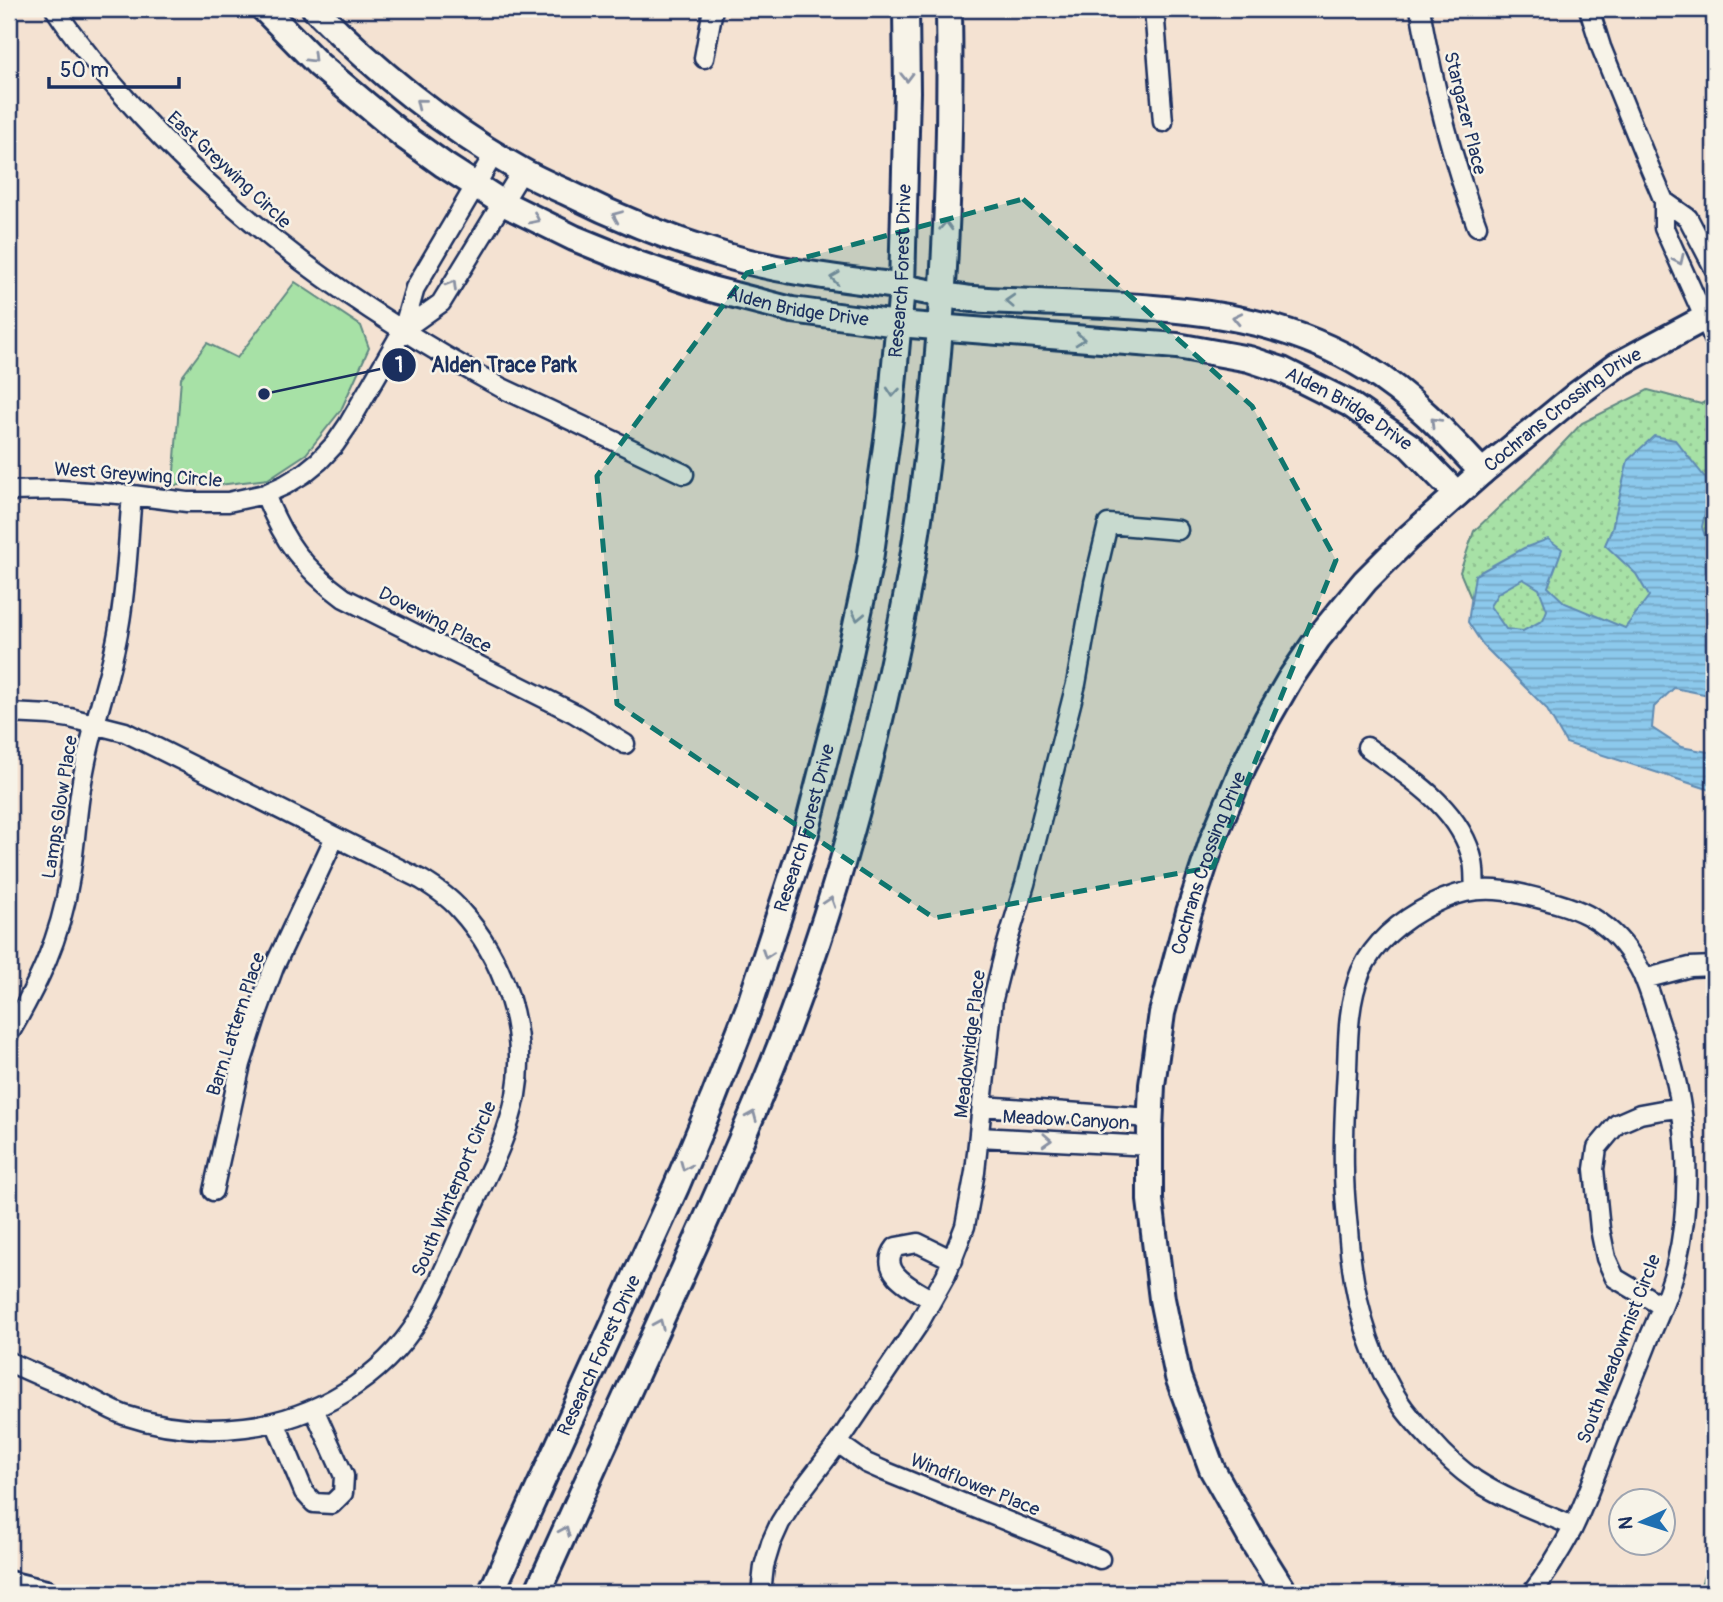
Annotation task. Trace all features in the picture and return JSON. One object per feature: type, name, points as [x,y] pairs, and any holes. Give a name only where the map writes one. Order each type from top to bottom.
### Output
[{"type":"street","name":"East Greywing Circle","points":[[55,9],[102,72],[182,160],[256,227],[351,298],[504,388],[684,474]]},
{"type":"street","name":"Alden Bridge Drive","points":[[264,9],[319,65],[405,137],[503,203],[574,238],[710,289],[792,310],[898,324],[1177,346],[1260,362],[1293,374],[1348,403],[1410,446],[1457,494]]},
{"type":"street","name":"Alden Bridge Drive","points":[[315,9],[347,41],[430,110],[494,154],[591,205],[649,229],[719,254],[797,272],[973,299],[1176,309],[1221,314],[1293,333],[1366,368],[1399,391],[1430,416],[1482,472]]},
{"type":"street","points":[[704,58],[713,9]]},
{"type":"street","name":"Research Forest Drive","points":[[491,1593],[713,1099],[749,1007],[806,833],[841,696],[870,560],[890,418],[902,288],[907,92],[906,9]]},
{"type":"street","points":[[537,1593],[747,1128],[786,1030],[847,846],[884,705],[912,567],[931,426],[943,294],[950,92],[949,9]]},
{"type":"street","points":[[1154,9],[1163,122]]},
{"type":"street","name":"Stargazer Place","points":[[1420,9],[1443,124],[1477,226]]},
{"type":"street","points":[[1589,9],[1601,47],[1664,201],[1664,228],[1711,323]]},
{"type":"street","points":[[403,330],[415,288],[494,154]]},
{"type":"street","points":[[403,330],[441,303],[522,171]]},
{"type":"street","points":[[1664,201],[1688,218],[1714,268]]},
{"type":"street","name":"Cochrans Crossing Drive","points":[[1286,1593],[1253,1542],[1212,1469],[1178,1377],[1162,1299],[1150,1200],[1152,1085],[1162,1013],[1189,912],[1213,839],[1243,767],[1290,679],[1318,638],[1365,581],[1408,538],[1482,472],[1616,365],[1711,323]]},
{"type":"street","name":"West Greywing Circle","points":[[9,491],[61,490],[187,502],[228,502],[265,494],[303,474],[335,444],[403,330]]},
{"type":"street","name":"Dovewing Place","points":[[265,494],[275,519],[296,554],[344,598],[574,713],[625,744]]},
{"type":"street","name":"Lamps Glow Place","points":[[9,1034],[33,993],[62,915],[74,852],[82,782],[120,624],[132,495]]},
{"type":"street","name":"Meadowridge Place","points":[[761,1593],[764,1566],[780,1523],[918,1325],[953,1260],[965,1226],[975,1172],[993,999],[1076,684],[1094,583],[1108,524],[1178,530]]},
{"type":"street","name":"South Winterport Circle","points":[[9,713],[50,715],[125,732],[422,880],[458,906],[495,961],[512,1003],[519,1073],[515,1097],[498,1149],[431,1297],[405,1339],[367,1377],[345,1392],[314,1409],[275,1422],[221,1429],[165,1426],[122,1414],[9,1362]]},
{"type":"street","points":[[1367,747],[1416,783],[1447,811],[1465,839],[1474,862],[1475,889],[1439,901],[1403,921],[1384,939],[1361,972],[1349,1024],[1344,1173],[1349,1245],[1360,1309],[1376,1357],[1388,1382],[1408,1414],[1444,1455],[1474,1480],[1509,1499],[1573,1527]]},
{"type":"street","name":"Barn Lattern Place","points":[[213,1191],[241,1064],[258,1011],[274,967],[335,837]]},
{"type":"street","name":"South Meadowmist Circle","points":[[1475,889],[1500,888],[1556,902],[1592,916],[1611,928],[1634,958],[1644,979],[1673,1066],[1685,1132],[1684,1214],[1675,1268],[1573,1527],[1532,1593]]},
{"type":"street","points":[[1644,979],[1690,967],[1714,966]]},
{"type":"street","name":"Meadow Canyon","points":[[982,1106],[1150,1118]]},
{"type":"street","points":[[1662,1306],[1615,1278],[1606,1258],[1600,1229],[1594,1169],[1597,1148],[1617,1124],[1640,1114],[1681,1108]]},
{"type":"street","name":"Meadow Canyon","points":[[979,1137],[1150,1146]]},
{"type":"street","points":[[932,1300],[894,1274],[891,1253],[896,1247],[918,1243],[953,1260]]},
{"type":"street","points":[[275,1422],[304,1492],[314,1503],[332,1504],[343,1493],[344,1476],[314,1409]]},
{"type":"street","name":"Windflower Place","points":[[838,1443],[866,1463],[884,1471],[1100,1559]]},
{"type":"street","points":[[9,1584],[46,1593]]},
{"type":"highlighted area","points":[[1023,199],[1252,406],[1336,560],[1213,867],[934,918],[617,704],[597,476],[747,273]]},
{"type":"green space","points":[[295,282],[361,326],[369,348],[341,410],[306,454],[268,479],[219,485],[173,485],[181,378],[207,343],[237,358]]},
{"type":"green space","points":[[1648,390],[1701,404],[1714,397],[1714,674],[1506,641],[1478,615],[1460,572],[1474,531],[1532,476],[1582,423]]},
{"type":"green space","points":[[1714,1548],[1714,1593],[1698,1593]]},
{"type":"water","points":[[1654,436],[1675,440],[1711,485],[1702,527],[1709,548],[1714,551],[1714,696],[1674,688],[1654,707],[1652,728],[1681,747],[1714,753],[1714,791],[1566,743],[1546,708],[1483,645],[1468,622],[1475,575],[1524,548],[1548,539],[1562,549],[1548,587],[1565,603],[1625,628],[1649,596],[1636,574],[1605,545],[1612,529],[1628,460]],"holes":[[[1523,579],[1539,589],[1547,610],[1543,620],[1523,631],[1506,629],[1490,606],[1498,593]]]},
{"type":"place","name":"Alden Trace Park","points":[[264,394]]}]
